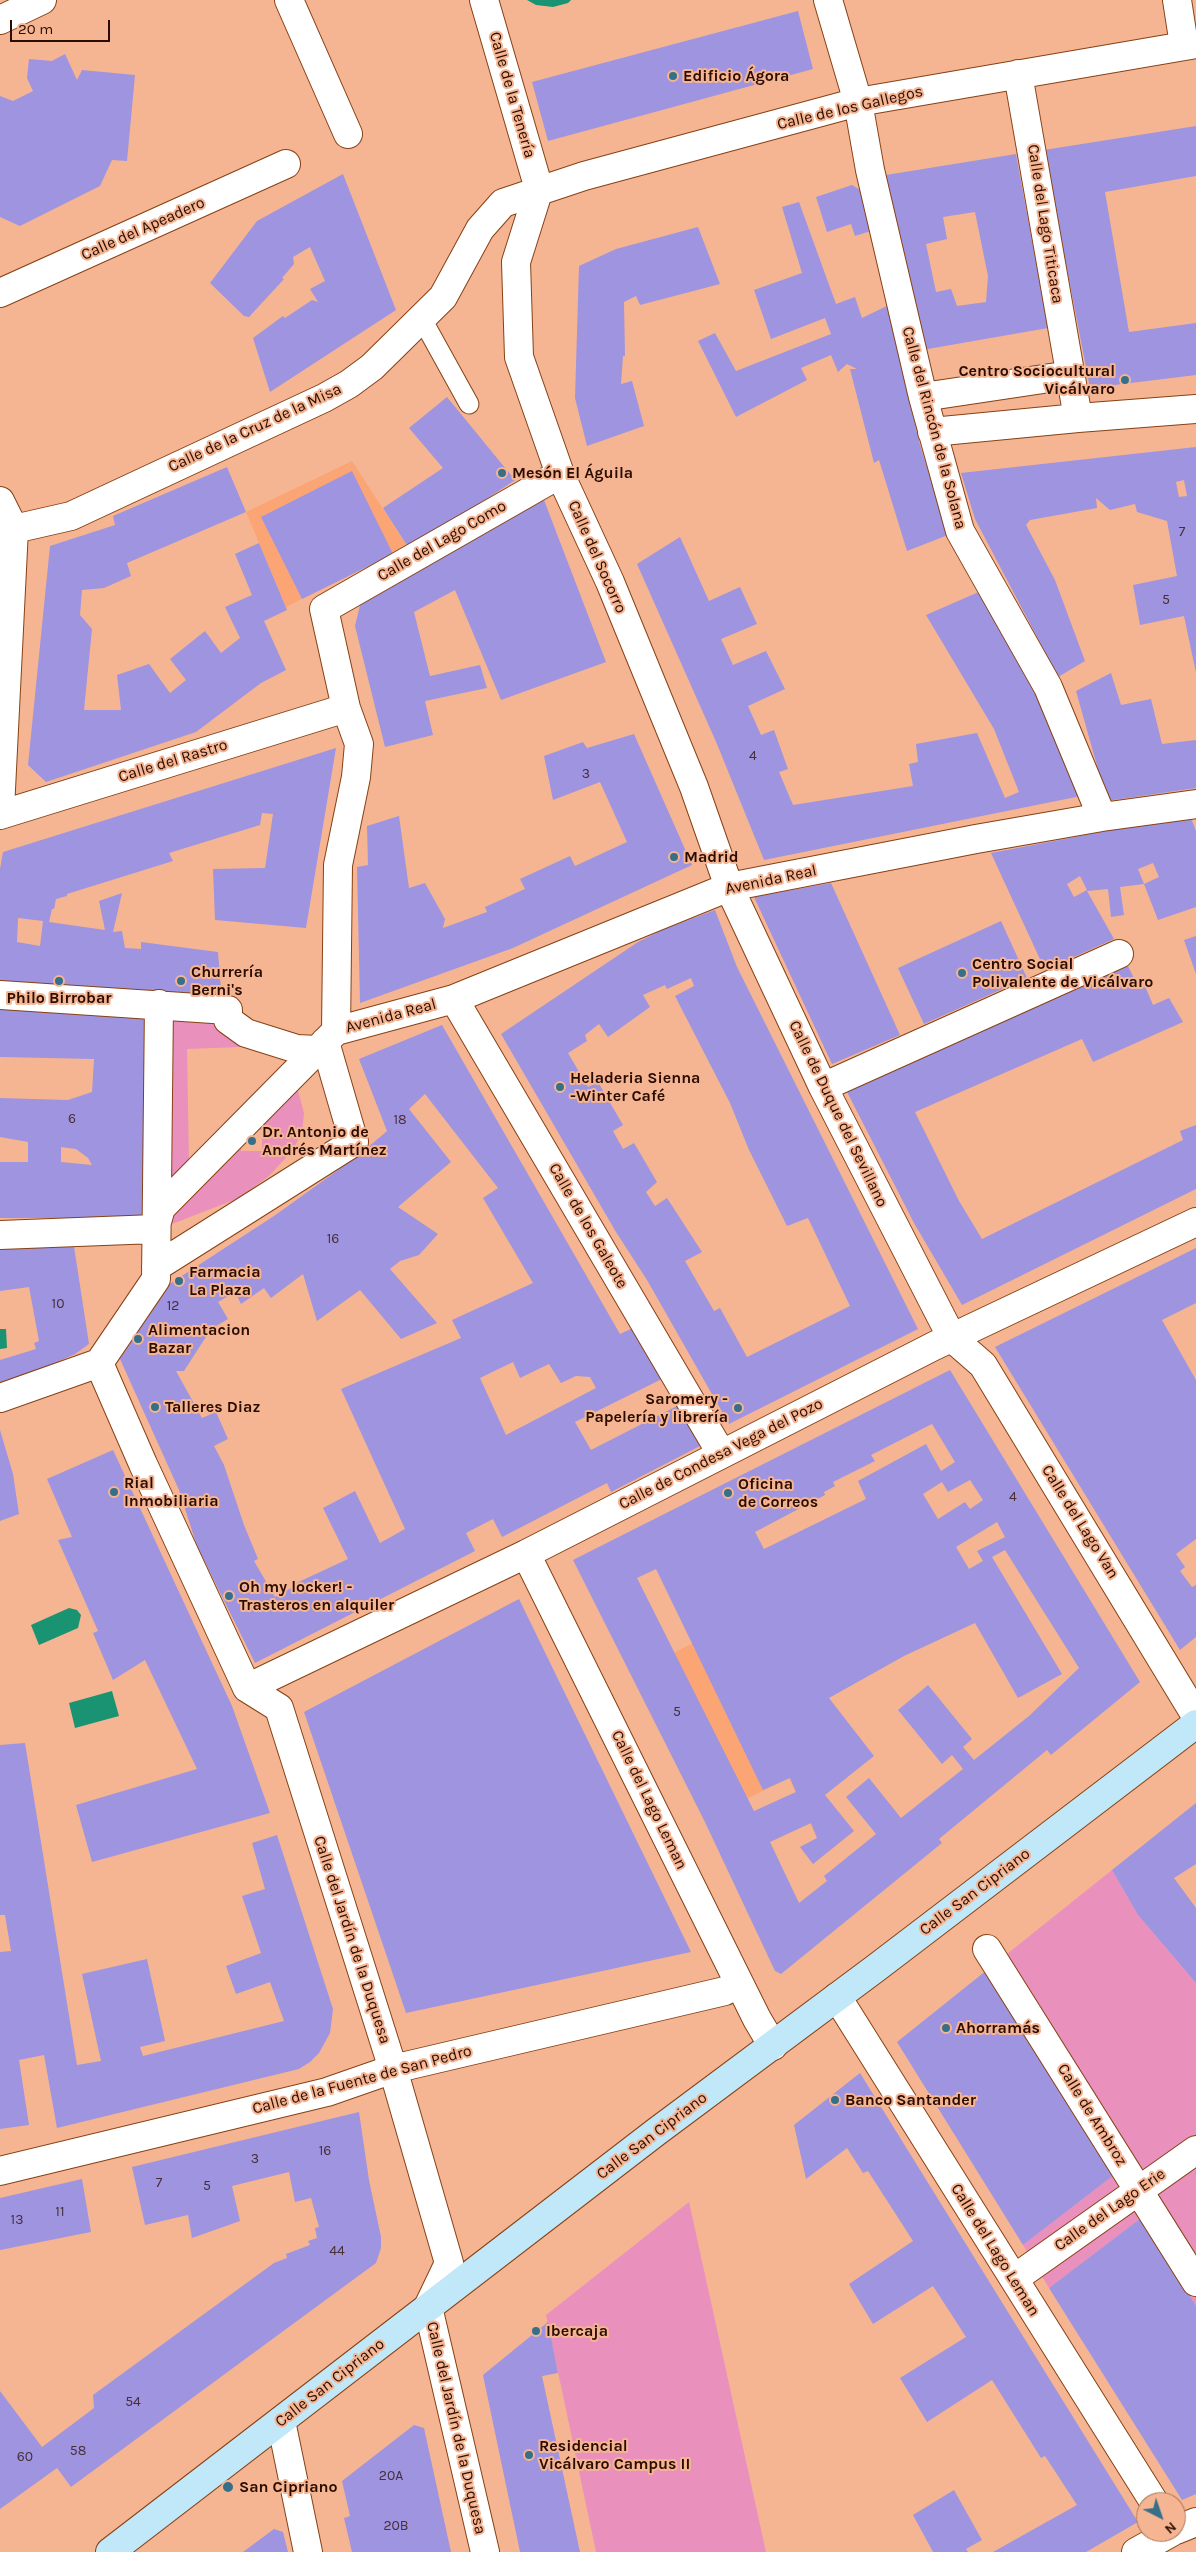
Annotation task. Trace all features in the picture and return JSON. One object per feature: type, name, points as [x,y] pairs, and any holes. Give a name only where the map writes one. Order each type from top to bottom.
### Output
[{"type":"street","points":[[0,20],[42,0]]},
{"type":"street","points":[[289,0],[348,134]]},
{"type":"street","name":"Calle de la Tenería","points":[[484,0],[539,189]]},
{"type":"street","name":"Calle del Rincón de la Solana","points":[[828,0],[858,102],[870,170],[923,397],[960,531],[1048,687],[1102,817]]},
{"type":"street","points":[[1177,0],[1190,44]]},
{"type":"street","name":"Calle de los Gallegos","points":[[539,189],[858,102],[1190,44]]},
{"type":"street","name":"Calle del Lago Titicaca","points":[[1018,74],[1029,127],[1078,418]]},
{"type":"street","name":"Calle del Apeadero","points":[[0,293],[286,164]]},
{"type":"street","name":"Calle de la Cruz de la Misa","points":[[7,528],[71,516],[324,398],[372,367],[443,297],[480,229],[503,203],[539,189]]},
{"type":"street","name":"Calle del Socorro","points":[[539,189],[516,262],[519,357],[560,474],[610,582],[694,787],[729,887]]},
{"type":"street","points":[[923,397],[1070,375]]},
{"type":"street","points":[[932,432],[1196,409]]},
{"type":"street","name":"Calle del Lago Como","points":[[346,708],[324,609],[560,474]]},
{"type":"street","points":[[0,501],[7,528],[0,809]]},
{"type":"street","points":[[156,1267],[354,1142],[326,1041],[338,866],[356,777],[359,744],[346,708]]},
{"type":"street","name":"Calle del Rastro","points":[[0,814],[346,708]]},
{"type":"street","name":"Avenida Real","points":[[326,1041],[454,999],[729,887],[1102,817],[1196,804]]},
{"type":"street","name":"Calle de Duque del Sevillano","points":[[729,887],[823,1086],[952,1338]]},
{"type":"street","points":[[823,1086],[1119,954]]},
{"type":"street","points":[[0,995],[228,1010],[228,1020],[246,1034],[290,1048],[326,1041]]},
{"type":"street","name":"Calle de los Galeote","points":[[454,999],[722,1454]]},
{"type":"street","points":[[0,1398],[100,1363],[156,1279],[155,1230],[159,1004]]},
{"type":"street","points":[[155,1230],[161,1208],[326,1041]]},
{"type":"street","name":"Calle de Condesa Vega del Pozo","points":[[247,1688],[526,1554],[952,1338],[1196,1222]]},
{"type":"street","points":[[0,1235],[155,1230]]},
{"type":"street","name":"Calle del Lago Van","points":[[952,1338],[983,1365],[1196,1716]]},
{"type":"street","points":[[100,1363],[143,1464],[247,1688]]},
{"type":"street","name":"Calle del Lago Leman","points":[[526,1554],[757,2019],[773,2046]]},
{"type":"street","name":"Calle del Jardín de la Duquesa","points":[[247,1688],[279,1708],[393,2069],[448,2263],[428,2307],[485,2552]]},
{"type":"street","name":"Calle San Cipriano","points":[[110,2552],[428,2307],[1196,1724]]},
{"type":"street","name":"Calle de Ambroz","points":[[987,1950],[1140,2190],[1196,2282]]},
{"type":"street","name":"Calle de la Fuente de San Pedro","points":[[0,2171],[327,2092],[393,2069],[725,1991]]},
{"type":"street","name":"Calle del Lago Leman","points":[[837,1997],[1148,2492]]},
{"type":"street","name":"Calle del Lago Erie","points":[[1025,2271],[1196,2150]]},
{"type":"street","points":[[281,2421],[308,2552]]},
{"type":"street","points":[[1136,2552],[1154,2542]]},
{"type":"lane","points":[[422,319],[469,404]]},
{"type":"shaded area","points":[[527,0],[571,0],[568,3],[553,7],[536,5]]},
{"type":"shaded area","points":[[352,461],[407,546],[286,607],[246,512]]},
{"type":"shaded area","points":[[162,1016],[234,1024],[241,1042],[240,1047],[187,1049],[189,1164],[160,1195]]},
{"type":"shaded area","points":[[297,1087],[304,1113],[302,1132],[293,1150],[269,1176],[239,1198],[167,1226],[162,1220],[241,1140],[241,1151],[262,1151],[262,1130],[252,1130]]},
{"type":"shaded area","points":[[0,1329],[6,1329],[7,1348],[0,1349]]},
{"type":"shaded area","points":[[69,1608],[77,1610],[81,1615],[78,1628],[39,1645],[31,1625]]},
{"type":"shaded area","points":[[693,1643],[854,1831],[813,1864],[800,1847],[817,1838],[789,1778],[704,1820],[631,1675]]},
{"type":"shaded area","points":[[112,1691],[119,1716],[75,1728],[69,1703]]},
{"type":"shaded area","points":[[1112,1870],[1138,1915],[1196,1983],[1196,2306],[1141,2218],[1049,2288],[1023,2245],[1114,2175],[987,1970]]},
{"type":"shaded area","points":[[689,2202],[766,2552],[596,2552],[546,2315]]},
{"type":"building","name":"Edificio Ágora","points":[[798,11],[813,69],[548,141],[532,82]]},
{"type":"building","points":[[65,54],[77,80],[82,70],[135,75],[127,161],[112,160],[100,186],[20,226],[0,217],[0,96],[13,101],[33,91],[27,78],[29,59],[52,61]]},
{"type":"building","points":[[1196,126],[1196,176],[1105,192],[1129,332],[1196,323],[1196,375],[1090,388],[1044,150]]},
{"type":"building","points":[[1016,154],[1048,328],[922,350],[886,175]],"holes":[[[975,212],[988,276],[986,302],[957,306],[951,289],[936,292],[926,244],[947,239],[943,217]]]},
{"type":"building","points":[[343,174],[396,310],[270,392],[253,338],[283,316],[285,318],[312,300],[318,302],[310,289],[325,281],[310,247],[293,257],[294,264],[282,278],[284,279],[249,317],[244,316],[210,283],[257,221]]},
{"type":"building","points":[[852,185],[862,191],[874,230],[855,236],[851,224],[827,232],[816,197]]},
{"type":"building","points":[[799,202],[836,304],[855,297],[862,318],[891,304],[897,349],[920,445],[948,535],[907,551],[879,460],[874,463],[850,369],[857,369],[847,364],[838,372],[831,355],[801,368],[807,380],[736,417],[698,341],[715,333],[736,371],[831,334],[825,318],[771,339],[754,290],[802,273],[782,207]]},
{"type":"building","points":[[698,227],[720,284],[640,305],[636,296],[624,302],[625,356],[623,356],[621,384],[632,381],[644,426],[587,446],[575,398],[579,266],[616,249]]},
{"type":"building","points":[[447,397],[515,480],[410,550],[383,508],[443,468],[409,428]]},
{"type":"building","points":[[1196,447],[1196,673],[1184,616],[1140,625],[1133,585],[1177,576],[1167,521],[1137,512],[1135,504],[1110,510],[1096,498],[1097,508],[1030,520],[1026,525],[1055,580],[1085,661],[1058,677],[975,519],[961,473]],"holes":[[[1184,480],[1187,496],[1179,497],[1176,482]]]},
{"type":"building","points":[[227,467],[246,512],[127,563],[131,576],[104,588],[82,590],[80,615],[92,629],[84,710],[121,710],[117,675],[149,664],[170,693],[186,680],[170,659],[205,631],[221,653],[240,638],[225,607],[252,595],[235,554],[259,543],[287,610],[264,621],[286,670],[261,683],[196,732],[46,782],[28,765],[50,546],[115,525],[113,516]]},
{"type":"building","points":[[352,471],[393,554],[302,599],[261,517]]},
{"type":"building","points":[[544,500],[606,662],[501,700],[455,590],[414,612],[430,676],[480,665],[487,688],[425,701],[433,735],[385,747],[355,626],[362,597]]},
{"type":"building","points":[[680,537],[709,601],[740,587],[757,624],[721,639],[733,665],[766,651],[785,689],[748,706],[761,735],[774,730],[788,769],[779,772],[793,805],[913,786],[909,764],[918,762],[916,744],[977,733],[1005,798],[1019,792],[994,729],[926,615],[981,591],[1025,667],[1086,795],[764,860],[717,744],[637,564]]},
{"type":"building","points":[[1111,673],[1121,705],[1151,699],[1162,744],[1196,740],[1196,788],[1107,801],[1076,691]]},
{"type":"building","points":[[634,734],[692,865],[513,948],[360,1003],[357,867],[368,865],[367,826],[399,816],[409,888],[425,883],[445,919],[443,928],[487,912],[485,907],[525,889],[520,879],[570,856],[575,866],[627,842],[600,782],[553,800],[544,756],[583,742],[587,748]]},
{"type":"building","points":[[336,748],[306,928],[215,920],[213,869],[265,868],[273,814],[262,813],[260,825],[169,853],[173,861],[56,899],[49,922],[105,930],[99,901],[122,893],[113,932],[122,931],[125,948],[141,949],[141,942],[218,952],[222,1002],[0,983],[0,869],[3,852]],"holes":[[[18,918],[43,921],[40,946],[17,942]]]},
{"type":"building","points":[[1191,818],[1196,831],[1196,907],[1158,920],[1144,884],[1120,887],[1124,915],[1111,917],[1108,889],[1087,891],[1114,939],[1045,970],[991,853],[1122,828]],"holes":[[[1153,863],[1159,877],[1144,884],[1138,869]],[[1080,876],[1087,890],[1074,897],[1067,884]]]},
{"type":"building","points":[[831,883],[900,1035],[832,1064],[754,897]]},
{"type":"building","points":[[715,910],[737,967],[918,1329],[729,1424],[647,1280],[616,1232],[501,1034],[638,942],[662,930]],"holes":[[[691,978],[694,986],[675,996],[730,1103],[749,1150],[787,1226],[808,1218],[850,1306],[747,1357],[720,1308],[714,1311],[685,1261],[702,1252],[667,1198],[655,1206],[646,1192],[657,1182],[634,1143],[623,1149],[613,1131],[623,1125],[598,1082],[588,1087],[568,1053],[587,1041],[585,1035],[599,1024],[608,1037],[650,1007],[643,995],[665,985],[667,989]]]},
{"type":"building","name":"Centro Social Polivalente de Vicálvaro","points":[[1001,921],[1027,978],[924,1024],[898,968]]},
{"type":"building","points":[[1196,936],[1196,974],[1184,940]]},
{"type":"building","points":[[1128,966],[1139,989],[1145,986],[1153,1005],[1169,998],[1183,1022],[1093,1062],[1082,1039],[915,1112],[959,1201],[982,1239],[1183,1140],[1180,1131],[1196,1125],[1196,1189],[962,1305],[914,1223],[845,1088]]},
{"type":"building","points":[[0,1005],[144,1007],[144,1218],[0,1218],[0,1162],[28,1162],[28,1142],[0,1137],[0,1098],[68,1100],[92,1092],[94,1059],[0,1057]],"holes":[[[61,1147],[76,1149],[88,1158],[92,1165],[61,1162]]]},
{"type":"building","points":[[442,1025],[620,1334],[637,1326],[664,1378],[575,1422],[591,1450],[679,1405],[700,1446],[611,1492],[607,1483],[502,1537],[493,1519],[466,1533],[475,1551],[255,1663],[197,1546],[179,1490],[120,1359],[171,1283],[274,1216],[359,1155],[387,1131],[359,1059]],"holes":[[[425,1094],[498,1188],[483,1198],[533,1283],[452,1320],[461,1338],[341,1389],[405,1529],[380,1543],[355,1491],[323,1508],[348,1559],[292,1585],[293,1587],[275,1597],[254,1561],[258,1559],[244,1525],[224,1465],[214,1446],[228,1439],[216,1412],[202,1418],[176,1371],[184,1371],[211,1329],[228,1319],[218,1302],[235,1292],[241,1304],[264,1288],[271,1298],[303,1274],[317,1321],[360,1290],[401,1339],[437,1323],[390,1269],[400,1261],[419,1255],[438,1234],[398,1207],[451,1162],[409,1109]],[[513,1362],[520,1378],[549,1364],[561,1383],[576,1376],[590,1377],[596,1388],[506,1435],[480,1378]]]},
{"type":"building","points":[[73,1240],[89,1344],[75,1354],[46,1367],[0,1382],[0,1360],[36,1349],[34,1343],[39,1341],[29,1287],[0,1291],[0,1247]]},
{"type":"building","points":[[1196,1248],[1196,1303],[1162,1320],[1196,1380],[1196,1539],[1176,1554],[1185,1567],[1180,1571],[1192,1587],[1196,1585],[1196,1637],[1180,1650],[995,1347]]},
{"type":"building","points":[[950,1370],[1140,1682],[1051,1755],[1047,1750],[939,1839],[942,1843],[781,1974],[775,1971],[704,1820],[573,1560]],"holes":[[[932,1424],[955,1462],[941,1471],[926,1444],[858,1481],[866,1499],[764,1549],[755,1532],[825,1495],[824,1492],[835,1486],[833,1482],[875,1461],[871,1455]],[[970,1480],[983,1500],[970,1509],[965,1502],[938,1519],[923,1494],[942,1482],[948,1492]],[[997,1522],[1005,1537],[977,1551],[983,1561],[969,1569],[956,1547]],[[1005,1550],[1079,1668],[1029,1716],[974,1760],[963,1747],[972,1739],[928,1685],[898,1710],[942,1764],[952,1755],[963,1769],[901,1818],[869,1778],[846,1797],[876,1834],[824,1876],[827,1881],[799,1903],[770,1842],[811,1823],[817,1838],[800,1847],[813,1864],[854,1831],[825,1795],[874,1756],[829,1698],[904,1656],[975,1623],[1018,1698],[1062,1674],[992,1557]],[[656,1569],[763,1790],[790,1778],[796,1792],[754,1811],[637,1578]]]},
{"type":"building","points":[[0,1430],[13,1474],[19,1514],[0,1521]]},
{"type":"building","points":[[113,1450],[232,1706],[270,1813],[92,1862],[76,1805],[197,1769],[145,1660],[113,1680],[93,1633],[98,1631],[58,1540],[72,1537],[47,1479]]},
{"type":"building","points":[[519,1599],[691,1952],[406,2013],[304,1712]]},
{"type":"building","points":[[25,1743],[77,2065],[101,2061],[82,1974],[147,1959],[165,2041],[140,2047],[143,2056],[284,2021],[270,1982],[236,1994],[226,1966],[261,1953],[242,1896],[265,1889],[252,1843],[277,1835],[333,2009],[330,2033],[319,2053],[310,2062],[299,2069],[57,2128],[44,2055],[19,2060],[29,2125],[0,2129],[0,1952],[11,1951],[5,1915],[0,1915],[0,1745]]},
{"type":"building","points":[[1196,1803],[1196,1864],[1174,1878],[1196,1908],[1196,1983],[1138,1915],[1112,1870]]},
{"type":"building","points":[[987,1970],[1114,2175],[1023,2245],[897,2042]]},
{"type":"building","points":[[860,2073],[1136,2519],[1136,2523],[1086,2552],[993,2552],[1077,2505],[1045,2456],[1041,2458],[992,2380],[927,2422],[900,2378],[966,2337],[933,2286],[873,2324],[849,2284],[913,2241],[868,2171],[863,2173],[847,2148],[806,2179],[794,2125]]},
{"type":"building","points":[[359,2112],[369,2180],[381,2237],[381,2248],[376,2263],[71,2487],[57,2468],[0,2509],[0,2391],[42,2447],[94,2408],[93,2395],[274,2263],[287,2258],[286,2254],[310,2245],[308,2241],[317,2238],[315,2228],[319,2227],[311,2198],[295,2202],[289,2172],[232,2186],[240,2221],[192,2238],[188,2215],[145,2225],[132,2167]]},
{"type":"building","points":[[82,2179],[91,2232],[0,2250],[0,2198]]},
{"type":"building","points":[[1141,2218],[1196,2306],[1196,2494],[1186,2498],[1186,2492],[1177,2492],[1049,2288]]},
{"type":"building","name":"Residencial Vicálvaro Campus II","points":[[548,2322],[558,2373],[542,2376],[580,2552],[520,2552],[483,2375]]},
{"type":"building","points":[[414,2425],[424,2428],[451,2552],[352,2552],[344,2518],[350,2516],[342,2481]]},
{"type":"building","points":[[954,2490],[982,2540],[966,2549],[968,2552],[933,2552],[913,2515]]},
{"type":"building","points":[[274,2529],[283,2532],[288,2552],[243,2552]]},
{"type":"place","name":"Edificio Ágora","points":[[673,76]]},
{"type":"place","name":"Centro Sociocultural Vicálvaro","points":[[1125,380]]},
{"type":"place","name":"Mesón El Águila","points":[[502,473]]},
{"type":"place","name":"Madrid","points":[[674,857]]},
{"type":"place","name":"Centro Social Polivalente de Vicálvaro","points":[[962,973]]},
{"type":"place","name":"Philo Birrobar","points":[[59,981]]},
{"type":"place","name":"Churrería Berni's","points":[[181,981]]},
{"type":"place","name":"Heladeria Sienna -Winter Café","points":[[560,1087]]},
{"type":"place","name":"Dr. Antonio de Andrés Martínez","points":[[252,1141]]},
{"type":"place","name":"Farmacia La Plaza","points":[[179,1281]]},
{"type":"place","name":"Alimentacion Bazar","points":[[138,1339]]},
{"type":"place","name":"Talleres Diaz","points":[[155,1407]]},
{"type":"place","name":"Saromery - Papelería y librería","points":[[738,1408]]},
{"type":"place","name":"Rial Inmobiliaria","points":[[114,1492]]},
{"type":"place","name":"Oficina de Correos","points":[[728,1493]]},
{"type":"place","name":"Oh my locker! - Trasteros en alquiler","points":[[229,1596]]},
{"type":"place","name":"Ahorramás","points":[[946,2028]]},
{"type":"place","name":"Banco Santander","points":[[835,2100]]},
{"type":"place","name":"Ibercaja","points":[[536,2331]]},
{"type":"place","name":"Residencial Vicálvaro Campus II","points":[[529,2455]]},
{"type":"place","name":"San Cipriano","points":[[228,2487]]}]
